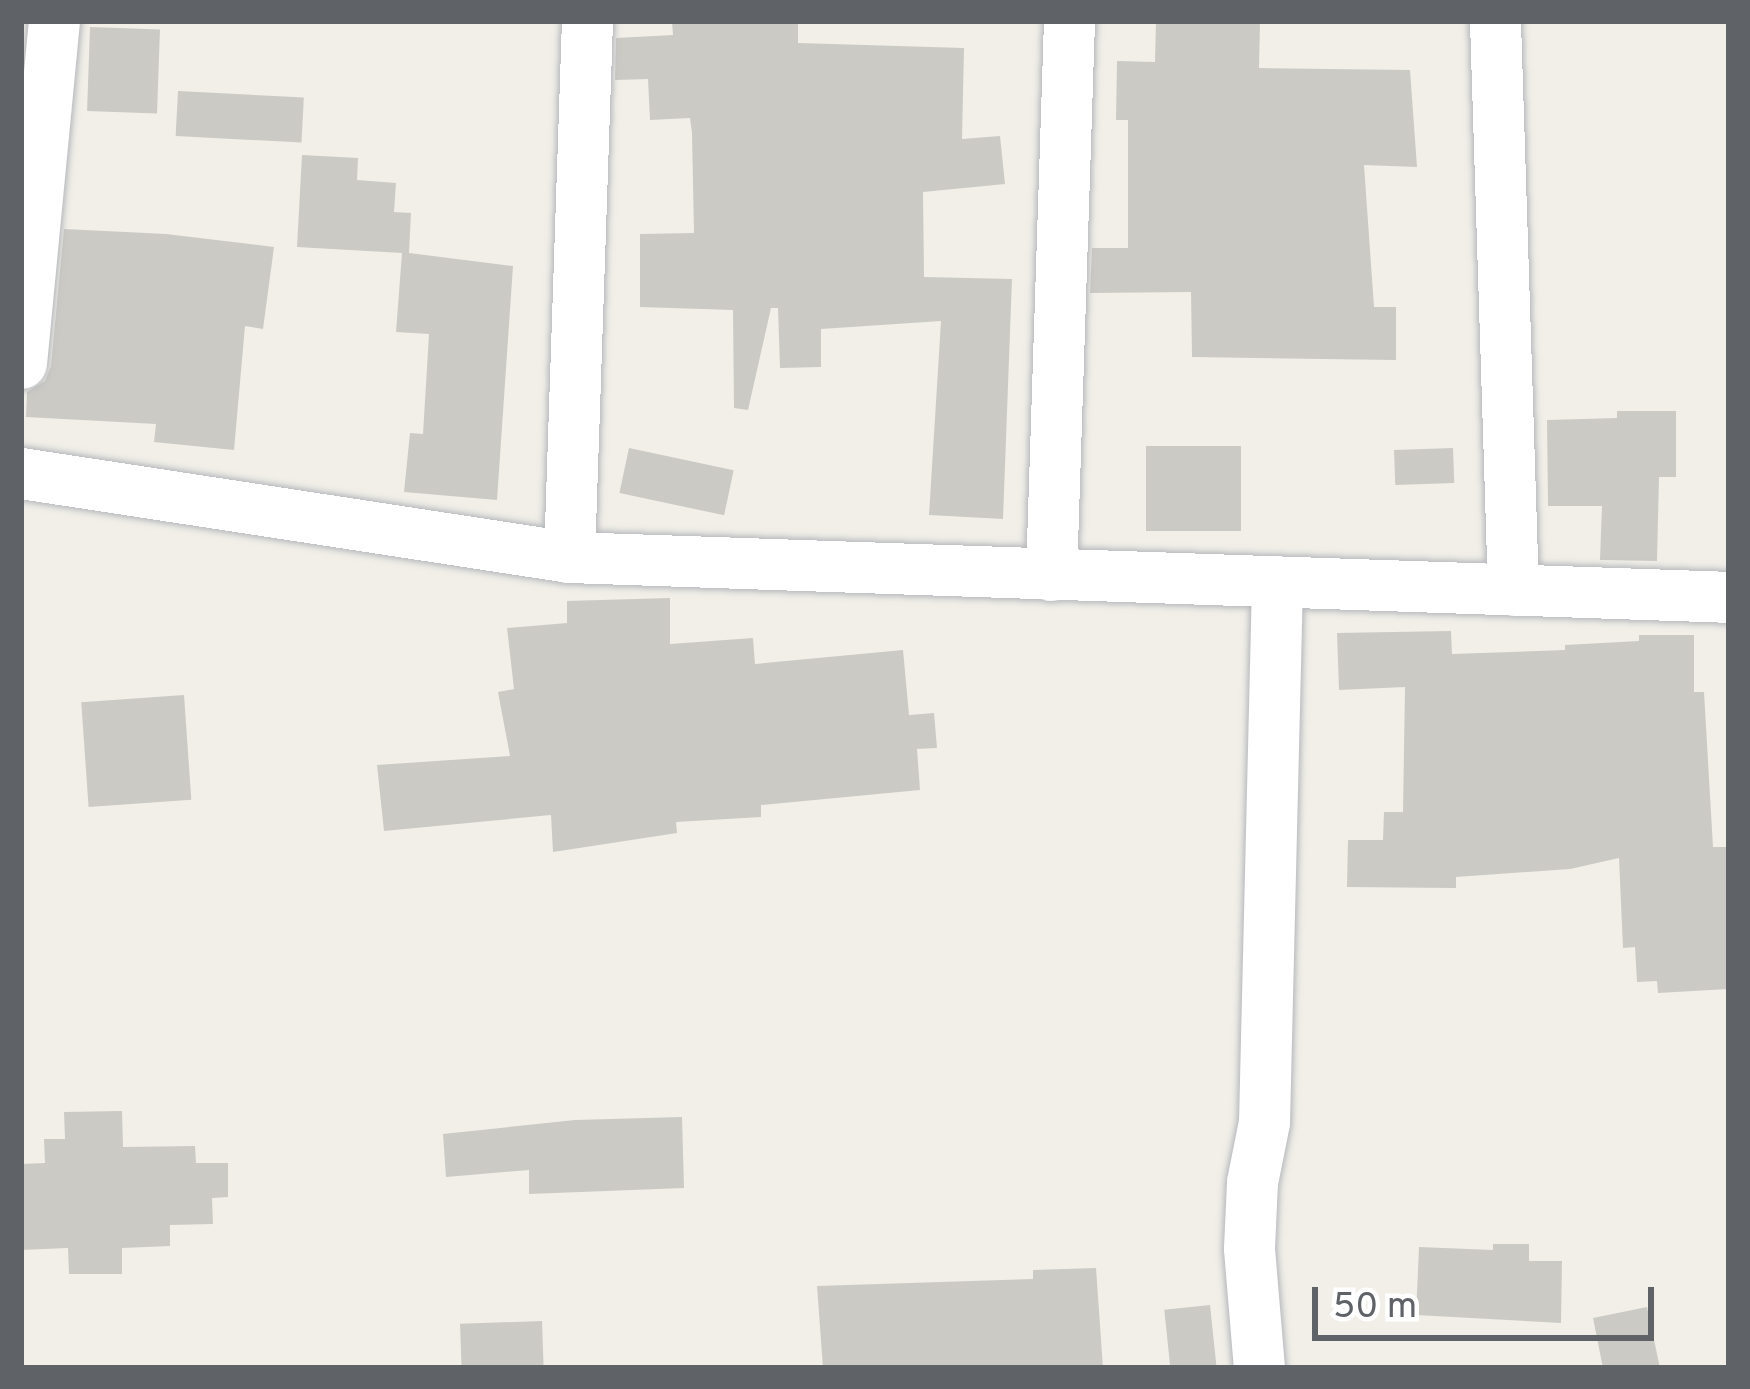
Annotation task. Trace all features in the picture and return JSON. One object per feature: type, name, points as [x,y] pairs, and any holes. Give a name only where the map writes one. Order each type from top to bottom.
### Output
[{"type":"street","points":[[21,363],[54,21]]},
{"type":"street","points":[[569,557],[586,21]]},
{"type":"street","points":[[1051,575],[1072,58],[1069,21]]},
{"type":"street","points":[[1496,21],[1513,590]]},
{"type":"street","points":[[21,473],[569,557],[1729,597]]},
{"type":"street","points":[[1258,1368],[1249,1248],[1252,1182],[1264,1122],[1277,581]]},
{"type":"building","points":[[672,21],[798,21],[798,43],[964,48],[962,139],[1000,136],[1005,184],[923,192],[924,277],[1012,279],[1003,519],[929,515],[941,321],[821,329],[821,367],[780,368],[778,308],[771,308],[748,410],[734,408],[733,310],[640,307],[640,234],[694,233],[692,133],[690,118],[650,120],[648,79],[615,80],[616,38],[673,35]]},
{"type":"building","points":[[1156,21],[1260,21],[1259,68],[1410,70],[1417,167],[1364,165],[1374,307],[1396,307],[1396,360],[1192,357],[1191,292],[1090,293],[1092,248],[1128,248],[1128,120],[1116,120],[1117,61],[1155,62]]},
{"type":"building","points":[[90,27],[160,29],[157,113],[87,111]]},
{"type":"building","points":[[178,91],[304,98],[301,143],[176,136]]},
{"type":"building","points":[[302,155],[358,158],[357,180],[396,183],[394,212],[411,213],[409,253],[513,266],[497,500],[404,492],[410,433],[423,434],[429,334],[396,332],[402,253],[297,247]]},
{"type":"building","points":[[64,229],[166,234],[274,247],[263,329],[245,326],[234,450],[154,442],[156,424],[26,417],[27,392],[45,381],[51,366]]},
{"type":"building","points":[[1617,411],[1676,411],[1676,477],[1659,477],[1657,561],[1600,560],[1602,506],[1548,506],[1547,420],[1617,418]]},
{"type":"building","points":[[1146,446],[1241,446],[1241,531],[1146,531]]},
{"type":"building","points":[[629,448],[734,470],[724,515],[619,493]]},
{"type":"building","points":[[1453,448],[1454,483],[1395,485],[1394,450]]},
{"type":"building","points":[[670,598],[670,644],[753,638],[755,664],[903,650],[909,715],[934,713],[937,748],[917,749],[920,790],[761,805],[761,817],[676,822],[677,833],[553,852],[551,815],[384,831],[377,765],[510,756],[498,692],[514,689],[507,628],[567,623],[567,601]]},
{"type":"building","points":[[1451,631],[1452,654],[1565,650],[1565,645],[1639,641],[1639,635],[1694,635],[1694,692],[1704,692],[1713,847],[1729,847],[1729,989],[1658,993],[1657,981],[1637,982],[1635,947],[1623,948],[1619,858],[1570,869],[1456,877],[1456,888],[1347,887],[1348,840],[1383,840],[1384,812],[1403,812],[1405,687],[1339,690],[1337,633]]},
{"type":"building","points":[[184,695],[191,800],[89,807],[81,702]]},
{"type":"building","points":[[122,1111],[123,1147],[195,1146],[196,1163],[228,1163],[228,1197],[212,1198],[213,1224],[170,1225],[170,1246],[122,1248],[122,1274],[69,1274],[68,1248],[21,1250],[21,1164],[45,1163],[44,1139],[65,1139],[64,1112]]},
{"type":"building","points":[[682,1117],[684,1188],[529,1194],[529,1170],[446,1177],[443,1134],[575,1120]]},
{"type":"building","points":[[1493,1244],[1529,1244],[1529,1261],[1562,1261],[1561,1323],[1416,1315],[1419,1247],[1493,1250]]},
{"type":"building","points":[[1096,1268],[1103,1368],[823,1368],[817,1286],[1033,1279],[1033,1270]]},
{"type":"building","points":[[1210,1305],[1217,1368],[1170,1368],[1164,1310]]},
{"type":"building","points":[[1647,1307],[1660,1368],[1603,1368],[1593,1318]]},
{"type":"building","points":[[542,1321],[544,1368],[462,1368],[460,1324]]}]
